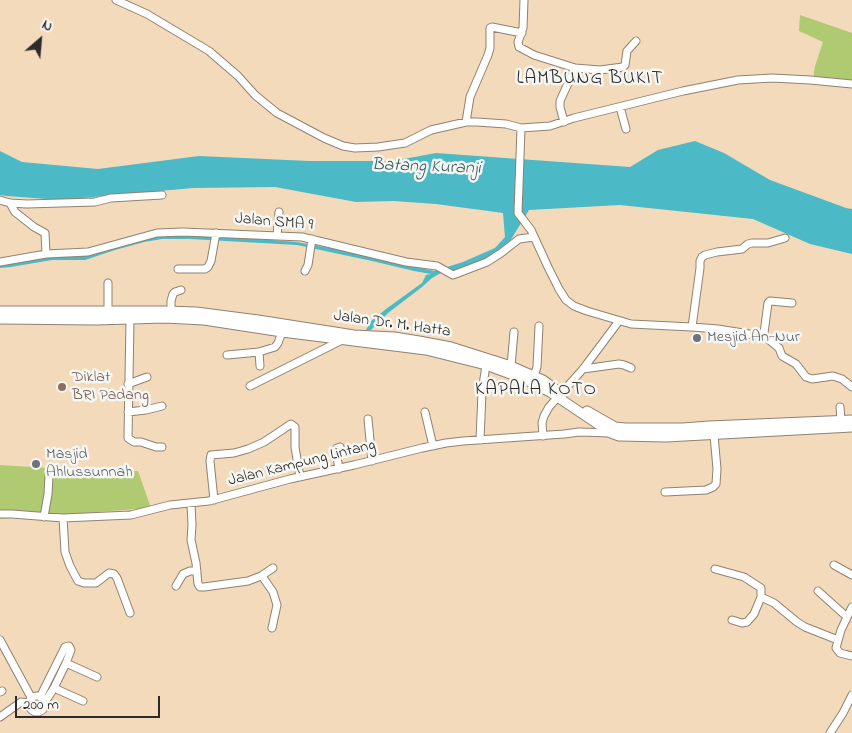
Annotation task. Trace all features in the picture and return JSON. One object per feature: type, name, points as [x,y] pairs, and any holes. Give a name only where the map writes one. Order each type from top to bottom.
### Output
[{"type":"main road","name":"Jalan Dr. M. Hatta","points":[[0,311],[108,310],[218,314],[335,337],[354,334],[394,337],[436,344],[511,366],[543,380],[590,420],[613,430],[649,428],[852,427]]},
{"type":"main road","name":"Jalan Dr. M. Hatta","points":[[167,313],[282,332],[335,337],[426,350],[486,365],[524,379],[560,396]]},
{"type":"main road","points":[[0,318],[130,319],[167,313]]},
{"type":"main road","name":"Jalan Dr. M. Hatta","points":[[613,430],[618,436],[666,437],[714,434],[734,429],[852,420]]},
{"type":"street","points":[[116,0],[147,14],[209,52],[238,76],[255,95],[277,112],[302,127],[343,146],[364,148],[405,143],[431,130],[466,122],[506,124],[521,128],[550,126],[683,91],[756,78],[852,84]]},
{"type":"street","points":[[524,0],[523,28],[518,45],[534,55],[575,68],[600,70],[624,67],[627,51],[636,41]]},
{"type":"street","points":[[466,122],[470,97],[490,48],[490,28],[492,26],[522,32]]},
{"type":"street","points":[[564,122],[560,101],[575,68]]},
{"type":"street","points":[[620,107],[626,129]]},
{"type":"street","points":[[521,128],[519,215],[531,230],[554,280],[566,300],[586,311],[631,324],[718,329],[763,335],[779,348],[782,356],[796,364],[806,377],[812,379],[833,376],[842,379],[852,387]]},
{"type":"street","points":[[0,200],[27,204],[95,202],[111,198],[162,195]]},
{"type":"street","points":[[10,202],[15,212],[24,220],[45,233],[46,254]]},
{"type":"street","points":[[277,236],[279,212]]},
{"type":"street","name":"Jalan SMA 9","points":[[0,262],[46,254],[88,252],[147,235],[165,232],[216,236],[277,236],[311,245],[406,262],[430,264],[444,269],[453,275],[487,262],[501,254],[516,241],[534,237]]},
{"type":"street","points":[[178,269],[208,268],[216,236]]},
{"type":"street","points":[[692,327],[700,259],[702,257],[717,252],[742,249],[752,243],[768,243],[785,238]]},
{"type":"street","points":[[305,271],[308,266],[311,245]]},
{"type":"street","points":[[108,283],[108,310]]},
{"type":"street","points":[[167,313],[175,292],[182,290]]},
{"type":"street","points":[[763,335],[768,303],[770,301],[792,303]]},
{"type":"street","points":[[130,319],[128,438],[134,442],[162,447]]},
{"type":"street","points":[[543,436],[542,423],[549,407],[583,369],[619,321]]},
{"type":"street","points":[[534,376],[537,367],[539,326]]},
{"type":"street","points":[[227,356],[259,352],[277,345],[282,332]]},
{"type":"street","points":[[511,366],[514,332]]},
{"type":"street","points":[[250,386],[335,337]]},
{"type":"street","points":[[259,352],[260,366]]},
{"type":"street","points":[[583,369],[619,364],[624,364],[631,368]]},
{"type":"street","points":[[480,440],[481,403],[486,365]]},
{"type":"street","points":[[128,384],[147,377]]},
{"type":"street","points":[[128,412],[162,406]]},
{"type":"street","points":[[840,407],[841,420]]},
{"type":"street","points":[[425,412],[433,446]]},
{"type":"street","points":[[368,419],[372,461]]},
{"type":"street","points":[[214,500],[211,455],[234,453],[248,449],[264,442],[291,424],[295,427],[295,447],[300,477]]},
{"type":"street","name":"Jalan Kampung Lintang","points":[[0,514],[44,518],[131,515],[170,505],[214,500],[261,486],[433,446],[463,441],[613,430]]},
{"type":"street","points":[[665,492],[706,490],[716,484],[717,469],[714,434]]},
{"type":"street","points":[[339,469],[336,451],[340,447]]},
{"type":"street","points":[[44,518],[49,476]]},
{"type":"street","points":[[191,504],[191,540],[199,585],[202,588],[248,581],[262,576],[273,568]]},
{"type":"street","points":[[63,518],[65,552],[78,581],[84,584],[96,583],[109,573],[114,574],[130,613]]},
{"type":"street","points":[[834,564],[852,575]]},
{"type":"street","points":[[715,569],[740,575],[759,586],[761,590],[761,596],[754,614],[747,622],[742,623],[732,620]]},
{"type":"street","points":[[176,586],[183,574],[197,571]]},
{"type":"street","points":[[262,576],[273,592],[277,605],[272,628]]},
{"type":"street","points":[[818,591],[847,617]]},
{"type":"street","points":[[761,596],[774,603],[805,626],[838,640]]},
{"type":"street","points":[[852,607],[836,648],[838,652],[852,656]]},
{"type":"street","points":[[0,640],[37,700]]},
{"type":"street","points":[[0,717],[20,702],[37,700],[54,688],[66,663],[71,647],[65,647],[37,700]]},
{"type":"street","points":[[66,663],[97,677]]},
{"type":"street","points":[[54,688],[83,701]]},
{"type":"street","points":[[830,733],[851,704],[852,695]]},
{"type":"green space","points":[[800,15],[852,33],[852,84],[813,80],[815,66],[823,42],[799,31]]},
{"type":"green space","points":[[0,465],[97,471],[138,471],[151,508],[0,519]]},
{"type":"water","name":"Batang Kuranji","points":[[695,141],[724,153],[770,180],[852,209],[852,254],[810,244],[753,219],[620,205],[529,210],[507,246],[491,258],[451,272],[441,273],[432,278],[388,313],[371,330],[366,330],[370,322],[422,283],[426,275],[431,274],[297,245],[190,239],[162,239],[144,242],[85,260],[52,260],[0,268],[0,264],[51,257],[83,256],[167,234],[296,242],[434,271],[463,262],[495,248],[505,237],[503,213],[436,204],[393,201],[356,202],[275,187],[193,188],[60,200],[0,195],[0,151],[22,162],[98,169],[199,156],[309,161],[393,161],[436,153],[630,167],[658,150]]},
{"type":"place","name":"Mesjid An-Nur","points":[[697,338]]},
{"type":"place","name":"Diklat BRI Padang","points":[[62,387]]},
{"type":"place","name":"Masjid Ahlussunnah","points":[[36,464]]},
{"type":"district","name":"LAMBUNG BUKIT","points":[[590,80]]},
{"type":"district","name":"KAPALA KOTO","points":[[536,391]]}]
